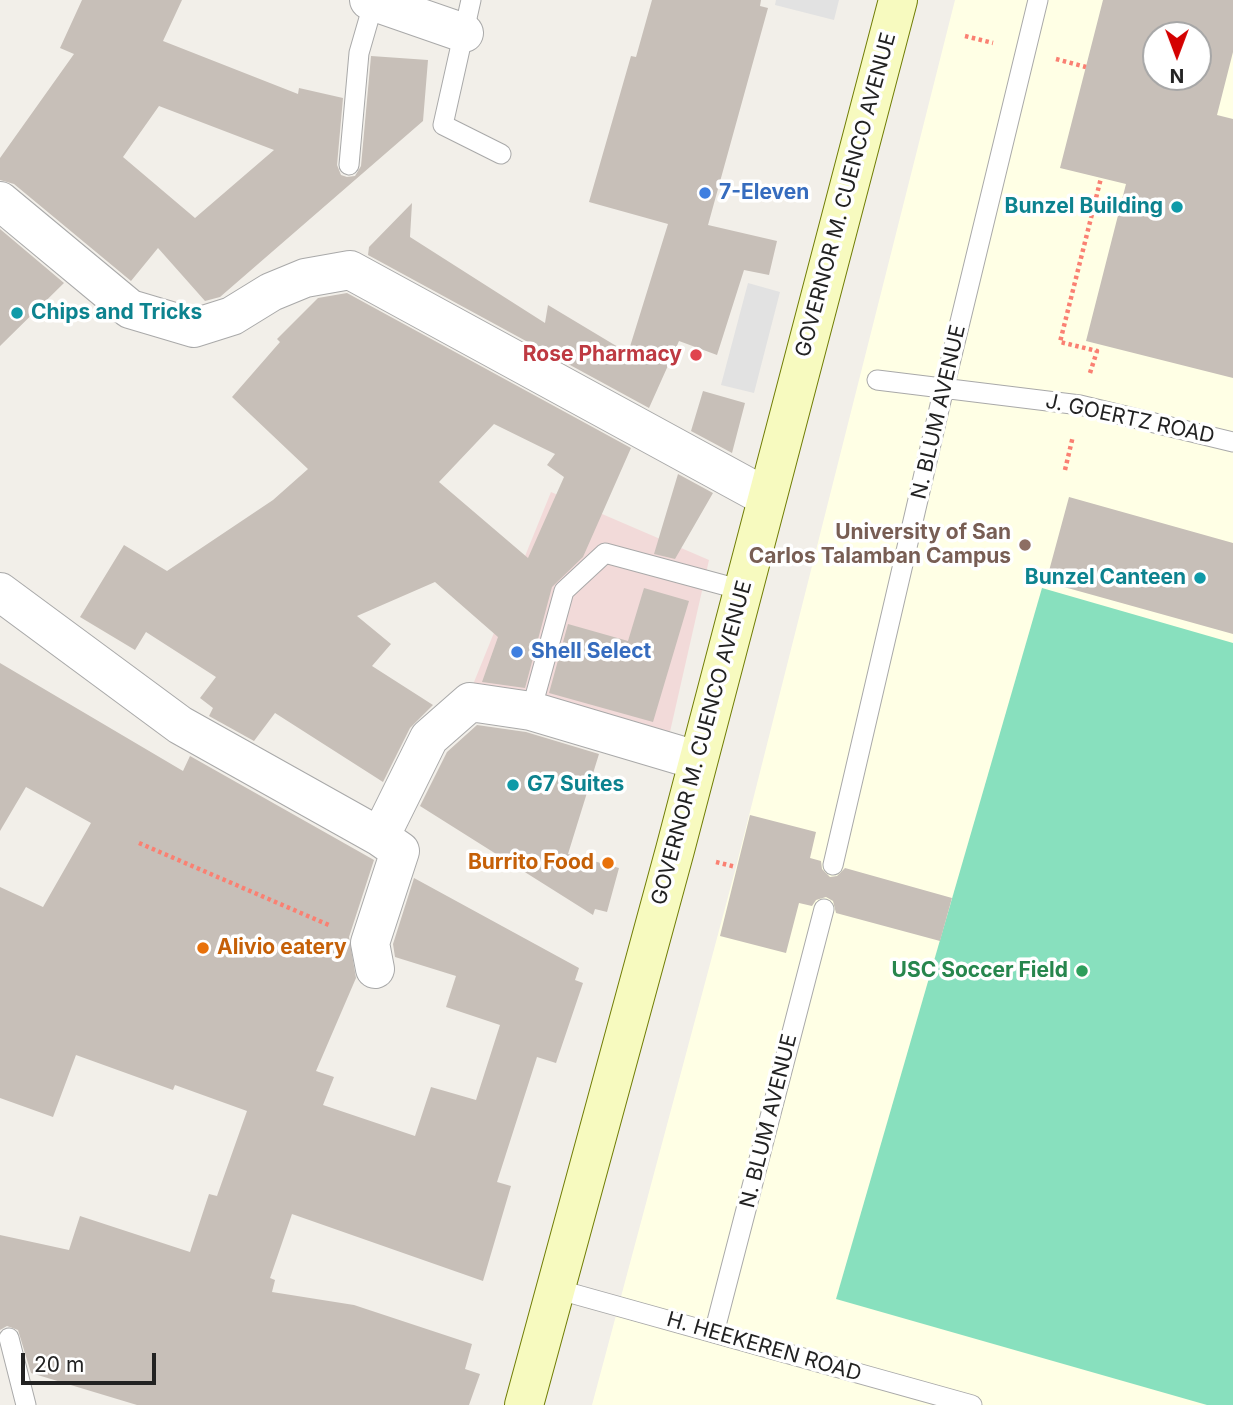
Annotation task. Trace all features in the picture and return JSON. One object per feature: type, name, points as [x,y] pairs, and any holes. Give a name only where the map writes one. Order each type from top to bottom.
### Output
[{"type":"main road","name":"GOVERNOR M. CUENCO AVENUE","points":[[524,1405],[898,0]]},
{"type":"street","points":[[371,1],[468,17]]},
{"type":"street","points":[[0,201],[130,309],[194,328],[232,316],[271,292],[305,278],[351,270],[766,497]]},
{"type":"street","points":[[0,592],[180,724],[380,837],[400,851],[373,956]]},
{"type":"street","points":[[380,837],[429,738],[470,702],[531,711],[696,760]]},
{"type":"lane","name":"N. BLUM AVENUE","points":[[833,865],[944,387],[1038,0]]},
{"type":"lane","points":[[349,165],[359,53],[371,1]]},
{"type":"lane","points":[[468,17],[443,125],[501,154]]},
{"type":"lane","name":"J. GOERTZ ROAD","points":[[877,380],[1080,405],[1233,442]]},
{"type":"lane","points":[[531,711],[564,591],[605,553],[741,590]]},
{"type":"lane","name":"N. BLUM AVENUE","points":[[714,1333],[824,909]]},
{"type":"lane","name":"H. HEEKEREN ROAD","points":[[555,1290],[972,1405]]},
{"type":"lane","points":[[9,1338],[26,1405]]},
{"type":"path","points":[[965,36],[987,42]]},
{"type":"path","points":[[1080,405],[1097,351],[1060,342],[1101,178]]},
{"type":"path","points":[[139,843],[373,956]]},
{"type":"shaded area","points":[[776,0],[839,0],[834,20],[775,5]]},
{"type":"shaded area","name":"University of San Carlos Talamban Campus","points":[[955,0],[1233,0],[1233,1405],[592,1405],[736,867]]},
{"type":"shaded area","points":[[748,283],[780,292],[754,393],[721,385]]},
{"type":"shaded area","points":[[551,492],[709,560],[667,745],[472,687]]},
{"type":"green space","name":"USC Soccer Field","points":[[1042,588],[1233,643],[1233,1405],[1207,1405],[836,1299]]},
{"type":"building","points":[[82,0],[182,0],[163,41],[298,94],[299,88],[343,98],[337,165],[341,175],[355,176],[361,166],[371,56],[428,60],[423,121],[220,297],[205,301],[158,248],[131,281],[14,184],[0,180],[0,158],[74,54],[60,48]],"holes":[[[159,106],[274,150],[195,218],[123,157]]]},
{"type":"building","points":[[652,0],[761,0],[760,6],[768,8],[708,225],[777,241],[769,275],[744,270],[717,355],[679,341],[649,408],[368,255],[369,247],[412,203],[410,237],[545,323],[548,305],[628,353],[668,224],[589,202],[631,56],[636,57]]},
{"type":"building","name":"Bunzel Building","points":[[1103,0],[1233,0],[1233,52],[1217,115],[1233,119],[1233,378],[1086,341],[1126,184],[1060,168]]},
{"type":"building","name":"Chips and Tricks","points":[[0,229],[64,283],[0,346]]},
{"type":"building","points":[[347,293],[631,448],[583,557],[552,587],[525,688],[482,682],[498,637],[435,582],[357,616],[391,644],[372,666],[433,705],[410,728],[383,782],[275,713],[254,741],[209,716],[213,708],[200,698],[216,677],[146,632],[135,650],[80,617],[124,545],[167,571],[273,500],[308,469],[232,397],[280,342],[277,339],[318,298]],"holes":[[[494,424],[555,454],[547,465],[564,477],[528,558],[439,482]]]},
{"type":"building","points":[[703,391],[745,403],[732,453],[691,431]]},
{"type":"building","points":[[678,474],[713,493],[675,559],[654,554]]},
{"type":"building","points":[[1069,497],[1233,543],[1233,634],[1046,582]]},
{"type":"building","points":[[644,588],[689,601],[653,722],[549,693],[568,624],[628,641]]},
{"type":"building","points":[[0,663],[183,771],[190,756],[374,860],[349,937],[356,978],[316,1071],[334,1077],[323,1105],[415,1136],[431,1087],[476,1100],[500,1025],[446,1007],[456,976],[395,957],[393,944],[414,878],[579,968],[575,980],[583,983],[556,1063],[537,1057],[497,1182],[511,1186],[483,1281],[292,1214],[270,1278],[275,1280],[272,1292],[354,1305],[472,1344],[465,1369],[480,1374],[469,1405],[137,1405],[31,1373],[18,1330],[7,1326],[0,1330],[0,1235],[69,1250],[80,1216],[190,1252],[209,1194],[217,1196],[247,1111],[175,1085],[173,1090],[76,1055],[53,1117],[0,1098],[0,887],[43,907],[91,823],[26,787],[0,831]]},
{"type":"building","name":"G7 Suites","points":[[477,725],[526,732],[599,754],[568,854],[619,868],[607,912],[595,909],[593,915],[420,806],[447,752]]},
{"type":"building","points":[[750,815],[816,832],[810,858],[821,861],[822,869],[830,877],[837,876],[845,868],[952,898],[940,941],[836,913],[833,901],[826,897],[816,900],[812,906],[799,903],[786,953],[720,936]]},
{"type":"place","name":"7-Eleven","points":[[705,193]]},
{"type":"place","name":"Bunzel Building","points":[[1177,207]]},
{"type":"place","name":"Chips and Tricks","points":[[17,313]]},
{"type":"place","name":"Rose Pharmacy","points":[[696,355]]},
{"type":"place","name":"University of San Carlos Talamban Campus","points":[[1025,545]]},
{"type":"place","name":"Bunzel Canteen","points":[[1200,578]]},
{"type":"place","name":"Shell Select","points":[[517,652]]},
{"type":"place","name":"G7 Suites","points":[[513,785]]},
{"type":"place","name":"Burrito Food","points":[[608,863]]},
{"type":"place","name":"Alivio eatery","points":[[203,948]]},
{"type":"place","name":"USC Soccer Field","points":[[1082,971]]}]
